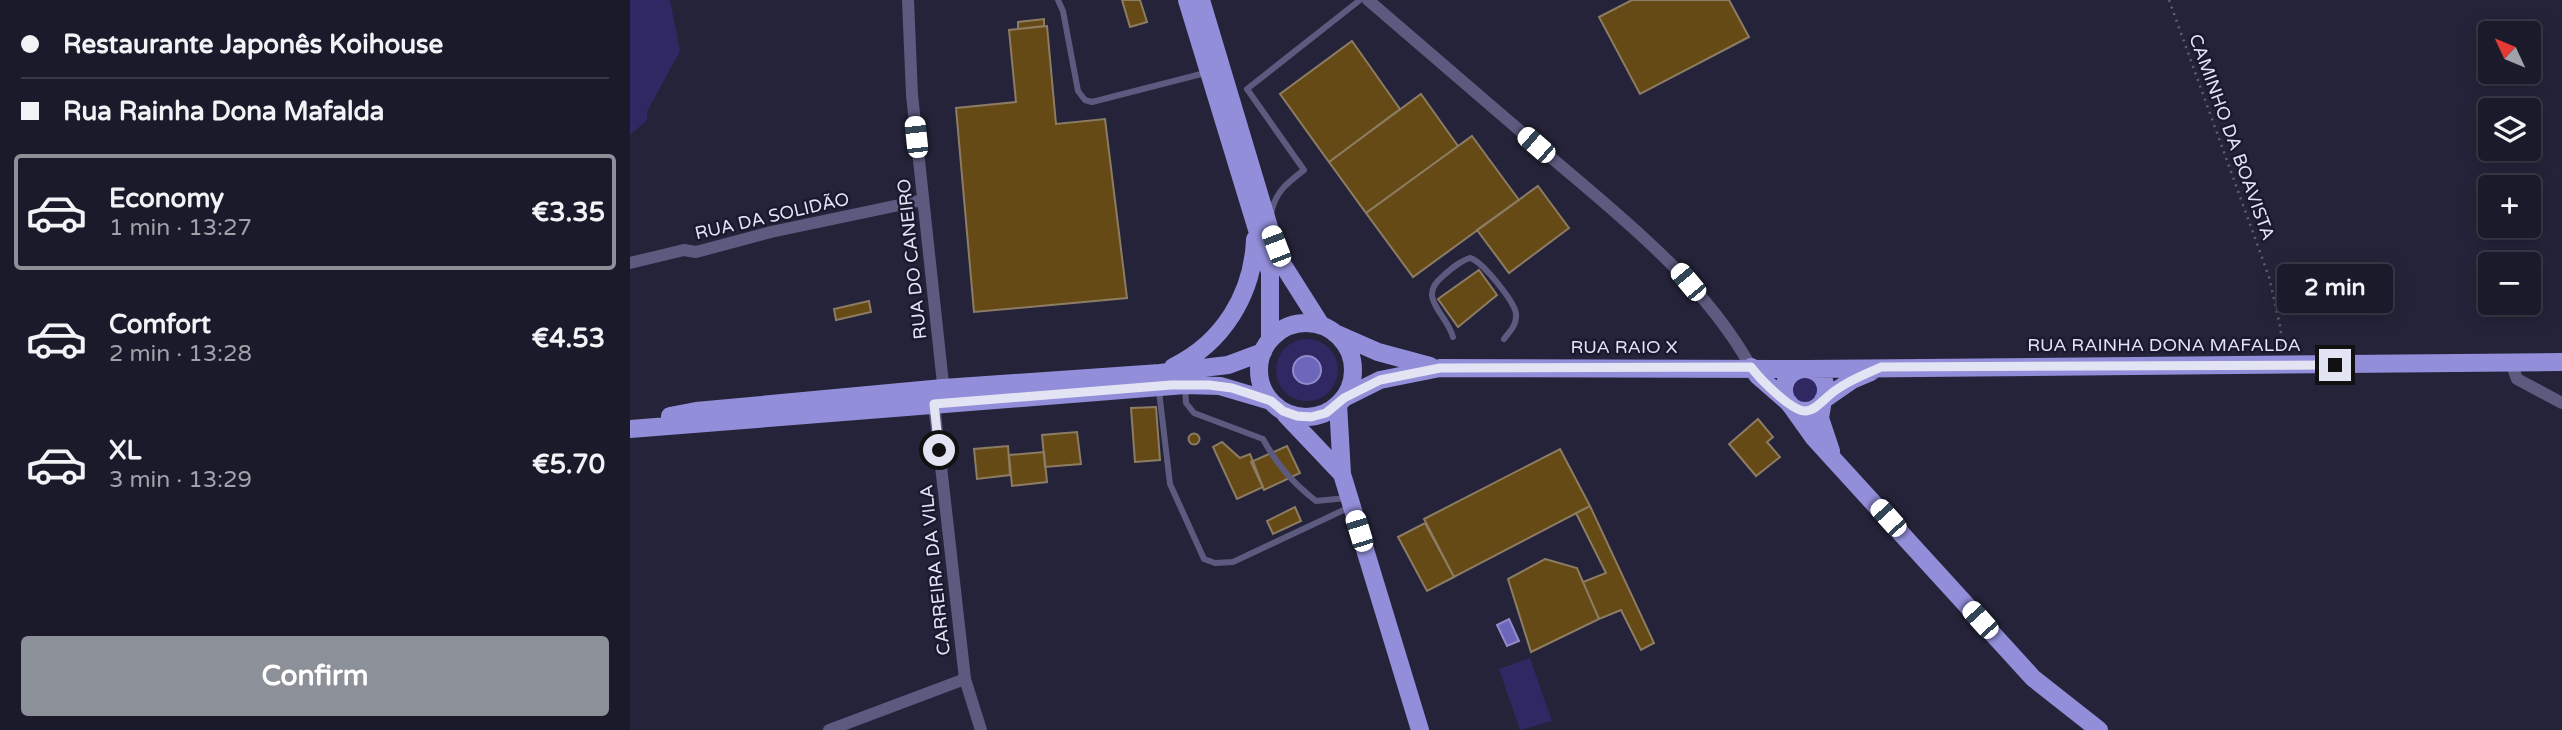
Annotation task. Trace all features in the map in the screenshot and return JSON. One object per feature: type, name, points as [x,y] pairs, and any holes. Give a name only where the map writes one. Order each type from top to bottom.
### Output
[{"type":"main road","points":[[1159,380],[1185,385],[1220,386],[1297,416],[1311,417],[1326,413],[1341,401],[1351,386],[1353,372],[1352,358],[1346,345],[1329,330],[1283,265],[1262,229],[1187,0]]},
{"type":"main road","points":[[1201,0],[1262,229],[1270,271],[1267,346],[1260,365],[1260,378],[1264,390],[1277,406],[1342,474]]},
{"type":"main road","points":[[1159,380],[1196,355],[1228,323],[1247,285],[1262,229]]},
{"type":"main road","points":[[630,427],[1159,380],[1228,365],[1267,346],[1280,331],[1293,325],[1307,323],[1329,330]]},
{"type":"main road","name":"RUA RAIO X","points":[[1329,330],[1378,352],[1440,368]]},
{"type":"main road","name":"RUA RAINHA DONA MAFALDA","points":[[1807,369],[2562,362]]},
{"type":"main road","points":[[1751,367],[1789,403],[1807,411],[1852,380],[1881,367]]},
{"type":"main road","name":"RUA RAIO X","points":[[1341,401],[1380,380],[1440,368],[1807,369]]},
{"type":"main road","points":[[1833,456],[1821,418],[1826,392],[1822,377],[1807,369],[1792,374],[1784,388],[1789,403],[1805,426],[2033,678],[2099,730]]},
{"type":"main road","points":[[1341,401],[1342,474],[1420,730]]},
{"type":"street","name":"RUA DO CANEIRO","points":[[908,0],[912,94],[941,399]]},
{"type":"street","points":[[1368,0],[1672,263],[1735,339],[1751,367]]},
{"type":"street","name":"RUA DA SOLIDÃO","points":[[630,263],[684,250],[696,252],[771,232],[923,200]]},
{"type":"street","points":[[2511,362],[2517,379],[2562,403]]},
{"type":"street","name":"CARREIRA DA VILA","points":[[941,399],[965,679],[981,730]]},
{"type":"street","points":[[829,730],[965,679]]},
{"type":"lane","points":[[1058,0],[1063,11],[1078,91],[1085,100],[1092,102],[1209,72]]},
{"type":"lane","points":[[1262,229],[1273,199],[1287,182],[1304,170],[1247,89],[1360,0]]},
{"type":"lane","points":[[1453,337],[1449,324],[1430,294],[1435,283],[1470,258],[1480,262],[1515,309],[1515,325],[1504,339]]},
{"type":"lane","points":[[1159,380],[1170,484],[1204,559],[1215,563],[1233,562],[1351,502]]},
{"type":"lane","points":[[1185,385],[1186,403],[1194,413],[1263,439],[1276,464],[1297,487],[1316,501],[1351,502]]},
{"type":"path","name":"CAMINHO DA BOAVISTA","points":[[2169,0],[2269,277],[2281,330],[2280,366]]},
{"type":"shaded area","points":[[630,0],[670,0],[680,51],[647,112],[647,120],[630,135]]},
{"type":"shaded area","points":[[1307,339],[1319,341],[1329,348],[1336,358],[1336,382],[1329,392],[1319,399],[1307,401],[1295,399],[1285,392],[1278,382],[1276,370],[1278,358],[1285,348],[1295,341]]},
{"type":"shaded area","points":[[1307,356],[1317,360],[1321,370],[1317,380],[1307,384],[1297,380],[1293,370],[1297,360]]},
{"type":"shaded area","points":[[1805,375],[1815,379],[1819,389],[1815,399],[1805,403],[1795,399],[1791,389],[1795,379]]},
{"type":"shaded area","points":[[1509,619],[1519,641],[1507,646],[1497,625]]},
{"type":"shaded area","points":[[1530,658],[1552,721],[1520,730],[1499,669]]},
{"type":"building","points":[[1122,0],[1140,0],[1147,22],[1130,27]]},
{"type":"building","points":[[1632,0],[1729,0],[1749,37],[1640,94],[1599,17]]},
{"type":"building","points":[[1044,19],[1044,26],[1018,29],[1018,22]]},
{"type":"building","points":[[1047,26],[1056,124],[1105,119],[1127,298],[974,312],[956,108],[1016,102],[1009,30]]},
{"type":"building","points":[[1352,41],[1400,109],[1329,162],[1280,94]]},
{"type":"building","points":[[1421,94],[1458,146],[1366,213],[1329,162]]},
{"type":"building","points":[[1472,136],[1519,200],[1413,277],[1366,213]]},
{"type":"building","points":[[1538,186],[1569,228],[1509,273],[1477,230]]},
{"type":"building","points":[[1479,270],[1497,295],[1458,327],[1438,299]]},
{"type":"building","points":[[869,301],[871,312],[836,320],[834,309]]},
{"type":"building","points":[[1156,407],[1160,460],[1135,462],[1131,408]]},
{"type":"building","points":[[1758,419],[1773,437],[1767,442],[1780,457],[1756,476],[1729,444]]},
{"type":"building","points":[[1077,432],[1081,464],[1045,467],[1042,435]]},
{"type":"building","points":[[1194,434],[1198,435],[1198,443],[1194,444],[1190,443],[1189,439],[1190,435]]},
{"type":"building","points":[[1222,442],[1240,458],[1250,454],[1263,487],[1237,499],[1213,447]]},
{"type":"building","points":[[1008,446],[1010,475],[977,479],[974,449]]},
{"type":"building","points":[[1287,446],[1300,473],[1264,490],[1251,462]]},
{"type":"building","points":[[1560,449],[1590,506],[1454,577],[1424,519]]},
{"type":"building","points":[[1044,452],[1047,482],[1012,486],[1009,455]]},
{"type":"building","points":[[1590,506],[1654,643],[1641,650],[1621,610],[1599,619],[1583,582],[1606,573],[1576,513]]},
{"type":"building","points":[[1295,507],[1301,521],[1273,534],[1267,521]]},
{"type":"building","points":[[1425,523],[1454,577],[1427,591],[1398,537]]},
{"type":"building","points":[[1545,559],[1577,568],[1599,619],[1531,652],[1508,579]]},
{"type":"route","points":[[939,450],[934,404],[1171,385],[1209,385],[1244,391],[1271,401],[1283,411],[1311,417],[1326,413],[1364,386],[1400,374],[1440,368],[1751,367],[1794,407],[1807,411],[1814,409],[1852,380],[1881,367],[2335,365]]}]
